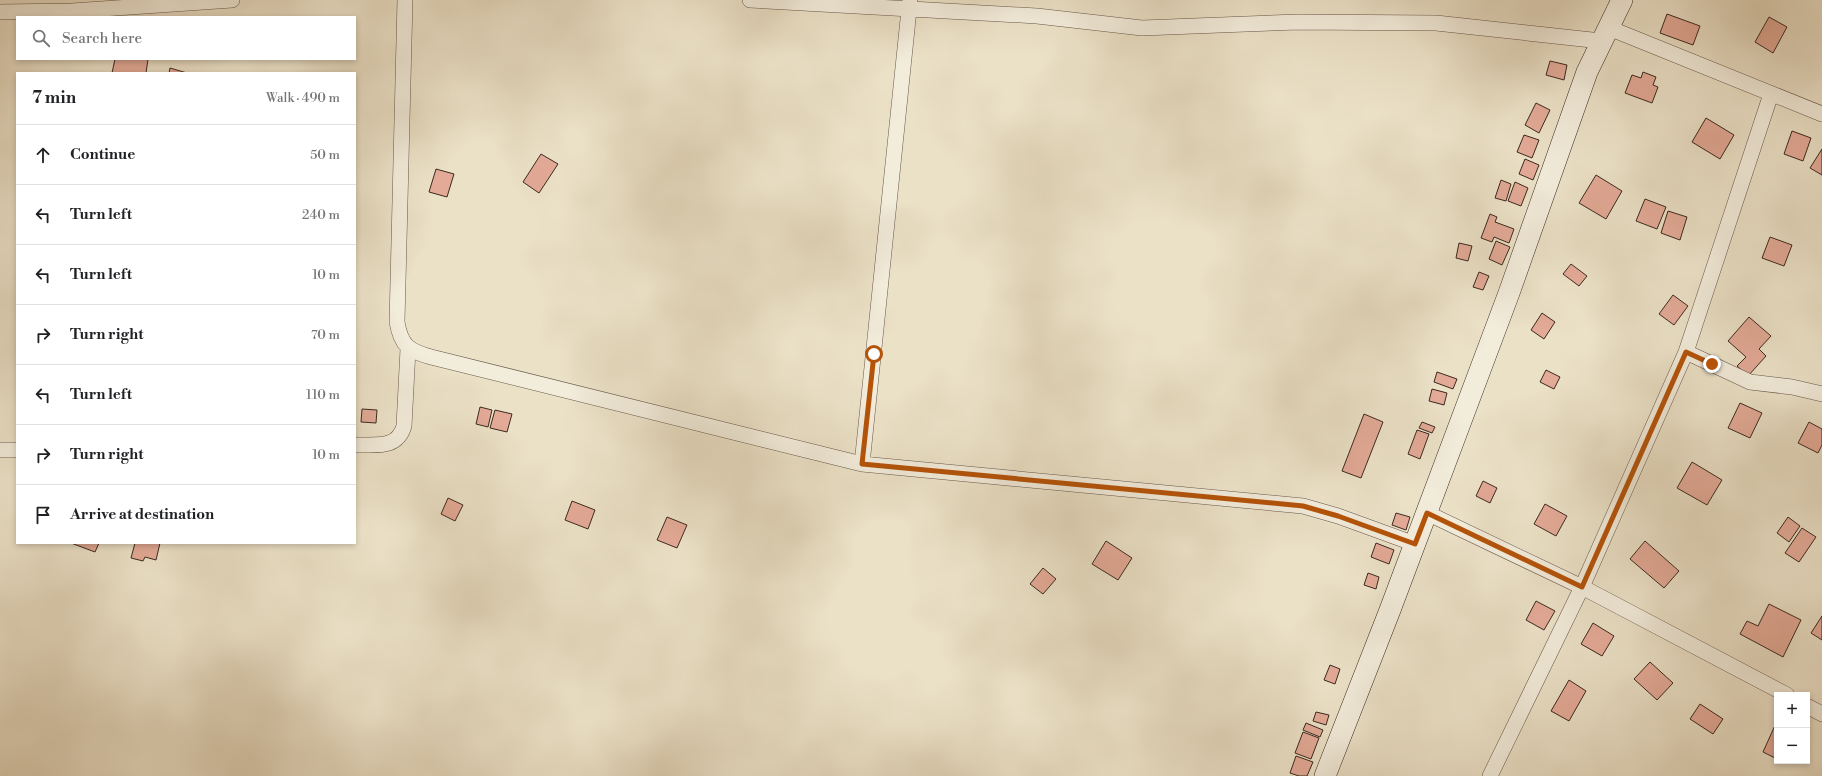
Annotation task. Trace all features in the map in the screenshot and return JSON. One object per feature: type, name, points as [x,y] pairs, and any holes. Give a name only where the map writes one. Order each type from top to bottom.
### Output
[{"type":"main road","points":[[1325,776],[1427,513],[1509,293],[1587,72],[1622,0]]},
{"type":"street","points":[[0,12],[72,11],[232,0]]},
{"type":"street","points":[[356,445],[386,444],[395,441],[402,434],[404,426],[408,349],[399,333],[397,322],[405,0]]},
{"type":"street","points":[[750,0],[909,5],[1037,16],[1142,28],[1298,22],[1436,23],[1605,35],[1771,94],[1822,114]]},
{"type":"street","points":[[862,464],[909,5]]},
{"type":"street","points":[[1490,776],[1582,587],[1686,352],[1771,94]]},
{"type":"street","points":[[408,349],[431,357],[862,464],[1303,506],[1338,516],[1415,544]]},
{"type":"street","points":[[1686,352],[1750,382],[1792,387],[1822,394]]},
{"type":"street","points":[[0,450],[16,450]]},
{"type":"street","points":[[1427,513],[1582,587],[1781,692]]},
{"type":"street","points":[[1810,708],[1822,714]]},
{"type":"building","points":[[1667,14],[1700,26],[1693,45],[1660,33]]},
{"type":"building","points":[[1769,17],[1787,27],[1773,53],[1755,42]]},
{"type":"building","points":[[115,60],[148,60],[146,72],[112,72]]},
{"type":"building","points":[[1550,61],[1567,65],[1564,80],[1546,75]]},
{"type":"building","points":[[170,68],[184,72],[169,72]]},
{"type":"building","points":[[1643,72],[1656,77],[1653,85],[1658,87],[1652,103],[1625,93],[1632,75],[1641,78]]},
{"type":"building","points":[[1536,103],[1550,110],[1539,133],[1525,125]]},
{"type":"building","points":[[1706,118],[1734,135],[1720,159],[1692,142]]},
{"type":"building","points":[[1792,131],[1811,138],[1803,161],[1784,154]]},
{"type":"building","points":[[1524,135],[1539,140],[1532,158],[1517,152]]},
{"type":"building","points":[[1822,149],[1822,175],[1810,168]]},
{"type":"building","points":[[541,154],[558,164],[539,193],[523,182]]},
{"type":"building","points":[[1525,159],[1539,165],[1533,180],[1519,174]]},
{"type":"building","points":[[436,169],[454,174],[447,197],[429,192]]},
{"type":"building","points":[[1596,175],[1622,191],[1606,219],[1579,203]]},
{"type":"building","points":[[1501,180],[1511,184],[1506,201],[1495,198]]},
{"type":"building","points":[[1515,182],[1528,188],[1521,206],[1508,201]]},
{"type":"building","points":[[1645,199],[1666,207],[1657,229],[1636,221]]},
{"type":"building","points":[[1668,211],[1687,217],[1680,240],[1661,233]]},
{"type":"building","points":[[1490,214],[1497,217],[1495,222],[1514,229],[1509,243],[1494,237],[1492,242],[1481,238]]},
{"type":"building","points":[[1770,237],[1792,245],[1784,266],[1762,258]]},
{"type":"building","points":[[1496,241],[1510,247],[1502,265],[1489,259]]},
{"type":"building","points":[[1459,243],[1472,246],[1468,261],[1456,258]]},
{"type":"building","points":[[1571,264],[1587,276],[1579,286],[1563,274]]},
{"type":"building","points":[[1479,272],[1489,276],[1483,290],[1473,287]]},
{"type":"building","points":[[1673,295],[1688,306],[1674,325],[1659,314]]},
{"type":"building","points":[[1542,313],[1555,322],[1544,339],[1531,330]]},
{"type":"building","points":[[1749,317],[1771,336],[1759,349],[1766,356],[1748,376],[1737,366],[1746,357],[1728,341]]},
{"type":"building","points":[[1546,370],[1560,377],[1554,389],[1540,382]]},
{"type":"building","points":[[1437,372],[1457,379],[1453,389],[1434,382]]},
{"type":"building","points":[[1432,389],[1447,393],[1444,405],[1429,401]]},
{"type":"building","points":[[1740,403],[1762,413],[1750,438],[1728,428]]},
{"type":"building","points":[[480,407],[492,410],[488,427],[476,424]]},
{"type":"building","points":[[362,409],[377,410],[376,423],[361,422]]},
{"type":"building","points":[[495,410],[512,414],[507,432],[490,428]]},
{"type":"building","points":[[1364,414],[1383,422],[1361,478],[1342,471]]},
{"type":"building","points":[[1422,422],[1435,427],[1432,433],[1419,428]]},
{"type":"building","points":[[1809,422],[1822,429],[1822,445],[1818,453],[1798,443]]},
{"type":"building","points":[[1417,430],[1429,434],[1420,459],[1408,454]]},
{"type":"building","points":[[1692,462],[1722,480],[1707,505],[1677,488]]},
{"type":"building","points":[[1483,481],[1497,488],[1490,503],[1476,496]]},
{"type":"building","points":[[448,498],[463,505],[455,521],[441,514]]},
{"type":"building","points":[[572,501],[595,510],[588,529],[565,520]]},
{"type":"building","points":[[1545,504],[1567,516],[1556,536],[1534,524]]},
{"type":"building","points":[[1396,513],[1410,517],[1406,530],[1392,525]]},
{"type":"building","points":[[667,517],[687,525],[677,548],[657,540]]},
{"type":"building","points":[[1788,517],[1800,526],[1789,542],[1777,533]]},
{"type":"building","points":[[1802,528],[1816,537],[1799,562],[1785,553]]},
{"type":"building","points":[[1106,541],[1132,558],[1118,580],[1092,564]]},
{"type":"building","points":[[1645,541],[1679,571],[1664,588],[1630,559]]},
{"type":"building","points":[[1376,543],[1394,550],[1389,564],[1371,557]]},
{"type":"building","points":[[74,544],[99,544],[95,552]]},
{"type":"building","points":[[135,544],[160,544],[156,560],[145,557],[143,561],[131,558]]},
{"type":"building","points":[[1043,568],[1056,579],[1043,594],[1030,584]]},
{"type":"building","points":[[1368,573],[1379,577],[1376,589],[1364,585]]},
{"type":"building","points":[[1536,601],[1555,611],[1544,630],[1526,620]]},
{"type":"building","points":[[1769,604],[1801,620],[1783,657],[1740,634],[1747,621],[1758,626]]},
{"type":"building","points":[[1822,616],[1822,640],[1811,633]]},
{"type":"building","points":[[1593,623],[1614,636],[1602,656],[1581,644]]},
{"type":"building","points":[[1650,662],[1673,683],[1657,700],[1634,679]]},
{"type":"building","points":[[1330,665],[1340,669],[1335,684],[1324,680]]},
{"type":"building","points":[[1569,680],[1586,691],[1569,721],[1551,711]]},
{"type":"building","points":[[1700,704],[1723,719],[1713,734],[1690,719]]},
{"type":"building","points":[[1316,712],[1329,715],[1326,725],[1313,721]]},
{"type":"building","points":[[1306,723],[1323,730],[1320,737],[1303,730]]},
{"type":"building","points":[[1774,728],[1774,758],[1763,752]]},
{"type":"building","points":[[1303,732],[1319,738],[1311,759],[1295,753]]},
{"type":"building","points":[[1296,756],[1313,762],[1307,776],[1299,776],[1290,773]]},
{"type":"route","points":[[874,354],[862,464],[1274,502],[1303,506],[1338,516],[1415,544],[1427,513],[1582,587],[1686,352],[1712,364]]}]
